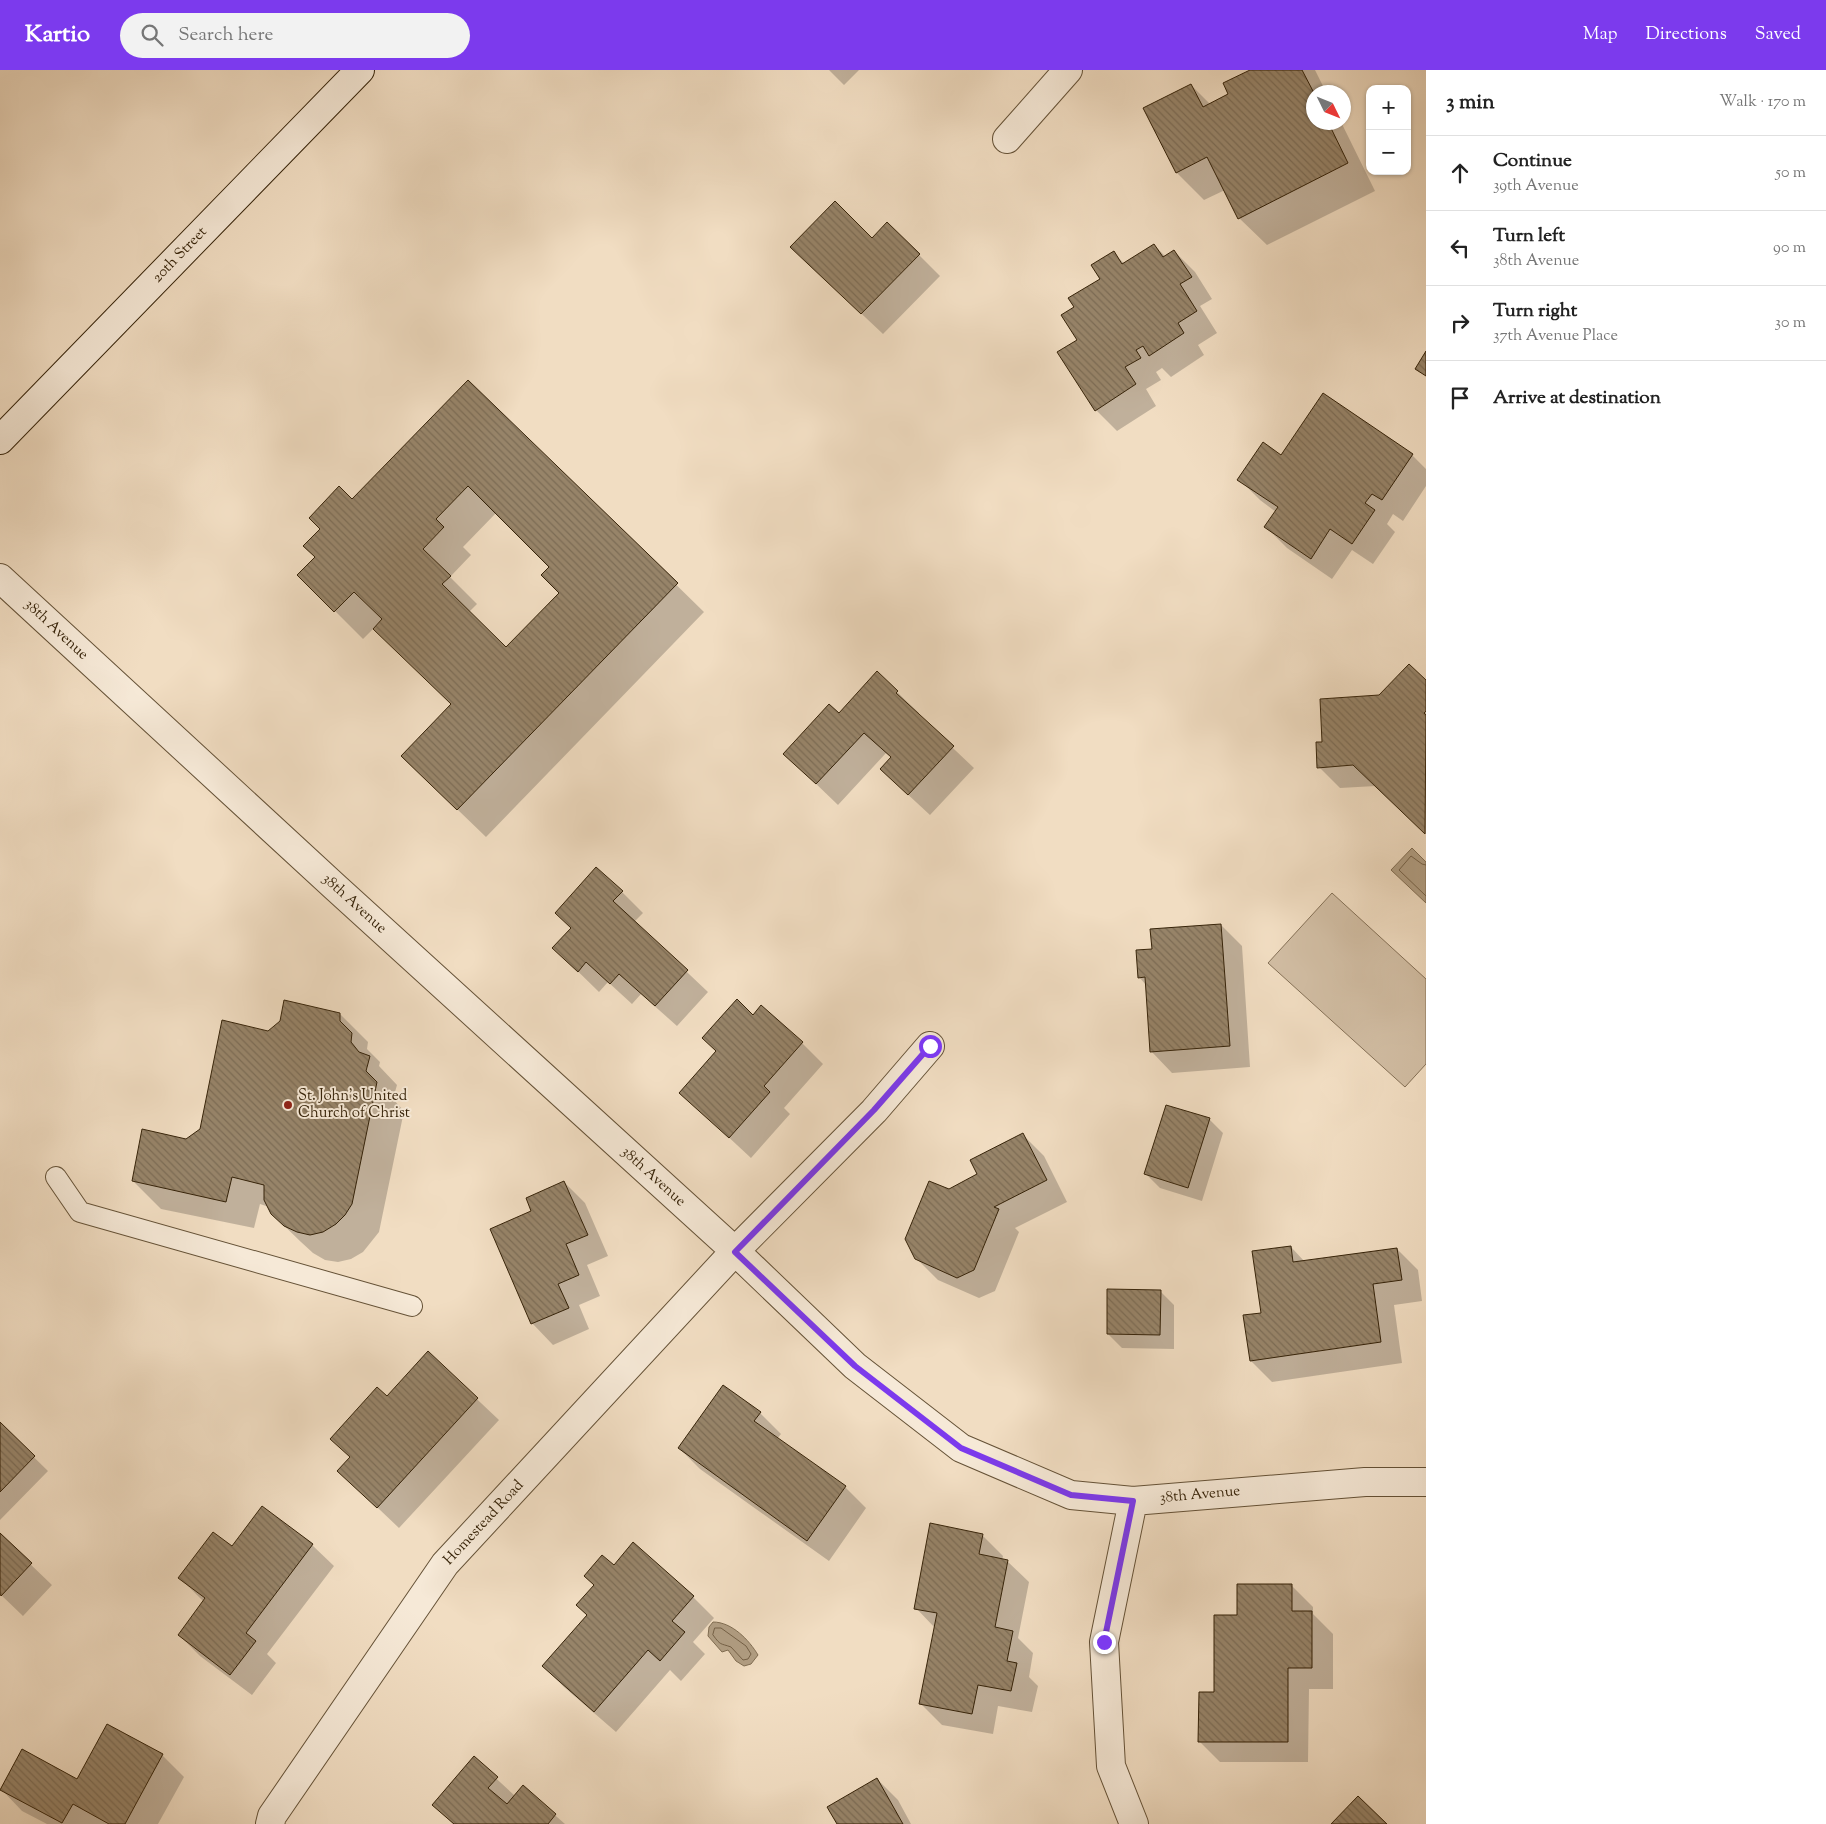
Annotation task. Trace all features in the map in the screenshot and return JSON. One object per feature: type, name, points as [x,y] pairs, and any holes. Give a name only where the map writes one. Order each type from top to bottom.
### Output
[{"type":"street","name":"20th Street","points":[[0,440],[360,70]]},
{"type":"street","points":[[1007,139],[1068,70]]},
{"type":"street","name":"38th Avenue","points":[[0,578],[735,1252],[855,1366],[961,1448],[1071,1495],[1133,1501],[1365,1482],[1426,1482]]},
{"type":"street","name":"Homestead Road","points":[[270,1824],[272,1816],[445,1564],[735,1252],[874,1110],[930,1046]]},
{"type":"street","points":[[1133,1501],[1104,1642],[1111,1766],[1134,1824]]},
{"type":"lane","points":[[56,1177],[80,1212],[412,1306]]},
{"type":"shaded area","points":[[1332,893],[1426,979],[1426,1064],[1405,1087],[1268,963]]},
{"type":"water","points":[[1412,848],[1426,862],[1426,903],[1391,870]]},
{"type":"water","points":[[713,1622],[733,1628],[750,1644],[758,1655],[751,1664],[744,1666],[736,1661],[728,1650],[722,1652],[708,1636],[709,1627]]},
{"type":"building","points":[[1250,70],[1302,70],[1310,85],[1306,85],[1306,130],[1332,130],[1348,163],[1238,219],[1207,157],[1176,173],[1143,108],[1191,84],[1203,107],[1228,94],[1223,83]]},
{"type":"building","points":[[835,201],[872,238],[887,222],[920,254],[861,314],[790,247]]},
{"type":"building","points":[[1154,244],[1163,257],[1174,250],[1192,277],[1180,284],[1197,311],[1178,323],[1184,333],[1149,356],[1143,346],[1136,350],[1141,358],[1125,367],[1136,384],[1095,411],[1057,352],[1077,340],[1061,315],[1074,307],[1068,298],[1100,279],[1091,265],[1114,251],[1122,264]]},
{"type":"building","points":[[1426,351],[1426,376],[1415,369]]},
{"type":"building","points":[[468,380],[678,583],[457,810],[401,756],[451,704],[373,629],[382,619],[354,592],[334,612],[297,575],[315,557],[303,546],[320,529],[309,518],[339,486],[352,499]],"holes":[[[468,486],[549,567],[541,575],[559,593],[506,647],[442,584],[451,576],[423,549],[444,527],[436,519]]]},
{"type":"building","points":[[1323,393],[1413,454],[1382,500],[1372,494],[1365,503],[1375,510],[1352,544],[1330,529],[1311,559],[1264,527],[1278,507],[1237,480],[1263,442],[1281,455]]},
{"type":"building","points":[[1409,664],[1426,680],[1426,711],[1424,713],[1426,715],[1425,834],[1353,765],[1317,768],[1316,742],[1322,742],[1320,699],[1379,695]]},
{"type":"building","points":[[877,671],[898,691],[896,693],[954,746],[908,795],[880,769],[891,757],[864,733],[816,784],[783,754],[829,704],[839,713]]},
{"type":"building","points":[[596,867],[623,891],[613,901],[688,970],[655,1006],[619,974],[610,984],[586,962],[578,972],[552,948],[571,928],[555,913]]},
{"type":"building","points":[[1221,924],[1230,1046],[1150,1052],[1145,977],[1138,978],[1136,950],[1152,949],[1150,929]]},
{"type":"building","points":[[737,999],[753,1015],[761,1005],[803,1042],[764,1086],[770,1092],[729,1138],[679,1093],[716,1051],[702,1038]]},
{"type":"building","name":"St. John's United Church of Christ","points":[[284,1000],[340,1013],[340,1021],[352,1033],[351,1042],[359,1052],[370,1056],[366,1071],[377,1082],[352,1204],[336,1224],[323,1232],[310,1235],[284,1226],[271,1214],[264,1200],[264,1185],[232,1177],[226,1202],[132,1181],[142,1129],[186,1139],[200,1129],[222,1020],[268,1031],[280,1021]]},
{"type":"building","points":[[1166,1105],[1210,1118],[1188,1188],[1144,1174]]},
{"type":"building","points":[[1023,1133],[1047,1180],[994,1207],[999,1209],[974,1270],[957,1278],[915,1259],[905,1239],[929,1181],[949,1189],[977,1174],[970,1160]]},
{"type":"building","points":[[564,1181],[588,1235],[566,1244],[579,1275],[558,1284],[569,1308],[531,1324],[490,1229],[531,1211],[526,1198]]},
{"type":"building","points":[[1291,1246],[1293,1262],[1397,1248],[1402,1280],[1373,1284],[1381,1342],[1250,1361],[1243,1315],[1261,1313],[1252,1251]]},
{"type":"building","points":[[1107,1289],[1161,1290],[1160,1335],[1107,1334]]},
{"type":"building","points":[[428,1351],[478,1398],[377,1508],[337,1471],[350,1457],[330,1439],[377,1387],[387,1396]]},
{"type":"building","points":[[723,1385],[761,1412],[754,1421],[846,1486],[807,1541],[678,1448]]},
{"type":"building","points":[[0,1422],[35,1456],[0,1492]]},
{"type":"building","points":[[262,1506],[313,1544],[246,1633],[256,1641],[230,1675],[178,1635],[205,1598],[178,1578],[213,1532],[232,1546]]},
{"type":"building","points":[[930,1523],[983,1534],[979,1554],[1008,1560],[995,1627],[1013,1631],[1007,1661],[1017,1663],[1011,1691],[978,1685],[972,1714],[919,1704],[937,1613],[914,1609]]},
{"type":"building","points":[[0,1533],[32,1563],[1,1596],[0,1594]]},
{"type":"building","points":[[633,1542],[694,1596],[672,1621],[685,1632],[660,1661],[648,1650],[594,1712],[542,1666],[587,1615],[576,1605],[594,1585],[584,1576],[602,1555],[614,1565]]},
{"type":"building","points":[[1237,1584],[1292,1584],[1292,1611],[1312,1611],[1312,1668],[1288,1668],[1288,1742],[1198,1742],[1199,1692],[1214,1692],[1214,1615],[1237,1615]]},
{"type":"building","points":[[107,1724],[163,1754],[125,1824],[109,1824],[73,1804],[62,1823],[0,1790],[22,1749],[77,1779]]},
{"type":"building","points":[[474,1756],[498,1777],[488,1788],[507,1804],[523,1785],[556,1814],[548,1824],[454,1824],[432,1805]]},
{"type":"building","points":[[877,1778],[903,1824],[837,1824],[827,1807]]},
{"type":"building","points":[[1358,1796],[1387,1824],[1331,1824]]},
{"type":"place","name":"St. John's United Church of Christ","points":[[288,1105]]},
{"type":"route","points":[[930,1046],[874,1110],[735,1252],[855,1366],[961,1448],[1071,1495],[1133,1501],[1104,1642]]}]
